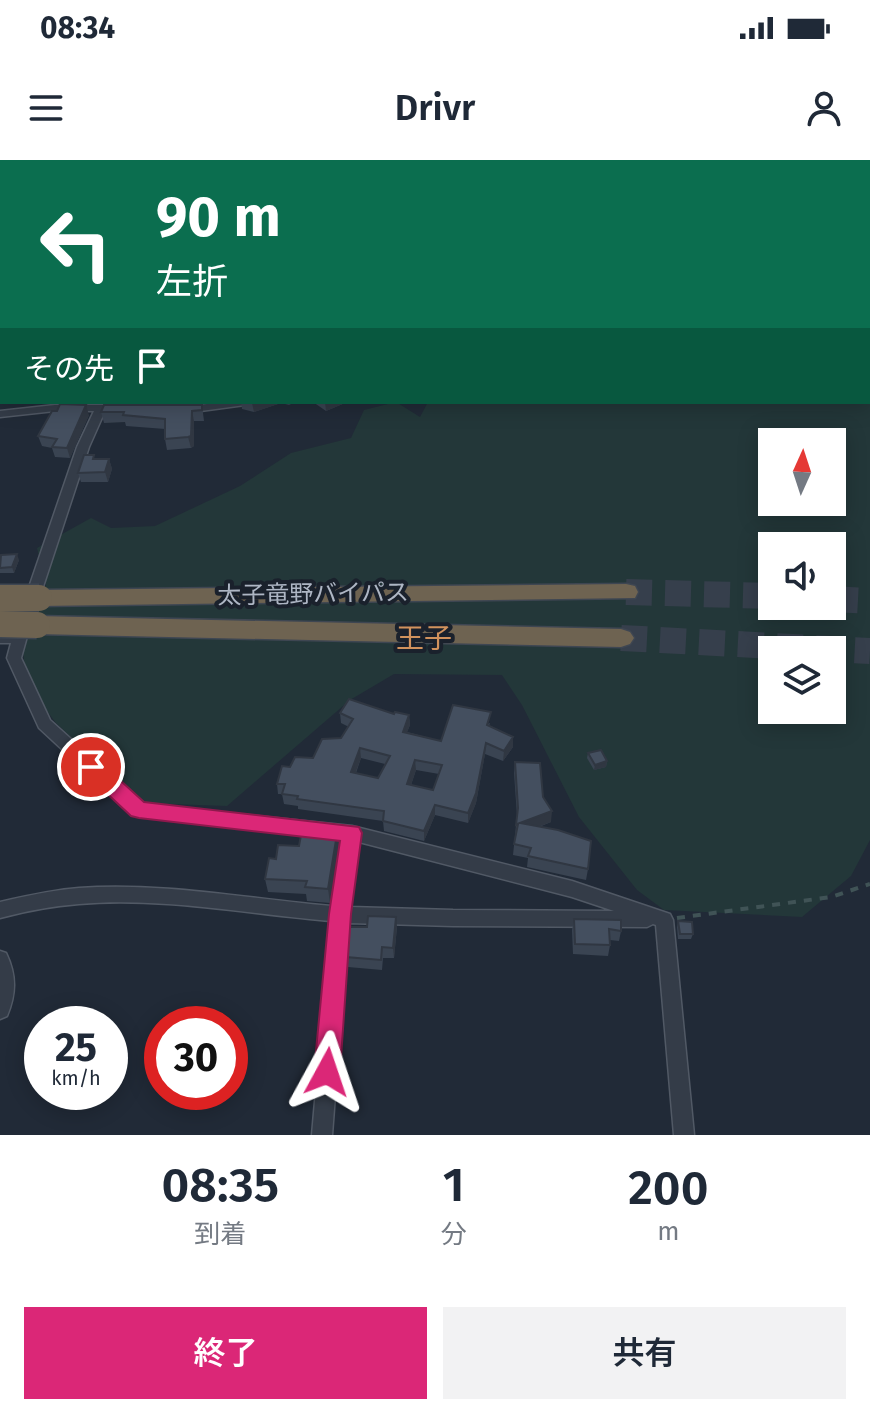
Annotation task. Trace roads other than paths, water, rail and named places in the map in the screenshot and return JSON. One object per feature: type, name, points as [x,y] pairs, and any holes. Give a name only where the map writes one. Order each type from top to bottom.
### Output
[{"type":"highway","name":"太子竜野バイパス","points":[[0,598],[38,592],[626,592]]},
{"type":"highway","name":"太子竜野バイパス","points":[[18,629],[621,638]]},
{"type":"street","points":[[172,410],[197,410],[233,404]]},
{"type":"street","points":[[0,414],[57,405],[115,408]]},
{"type":"street","points":[[101,408],[83,447],[38,592],[18,629],[14,658],[44,724],[139,810],[352,833],[572,889],[664,920]]},
{"type":"street","points":[[0,586],[38,592]]},
{"type":"street","points":[[0,638],[18,629]]},
{"type":"street","points":[[322,1135],[340,914],[352,833]]},
{"type":"street","points":[[0,910],[30,900],[94,893],[340,914],[664,920]]},
{"type":"street","points":[[664,920],[684,1135]]},
{"type":"street","points":[[0,959],[7,987],[0,1010]]},
{"type":"tunnel","points":[[626,592],[758,596]]},
{"type":"tunnel","points":[[846,600],[870,601]]},
{"type":"tunnel","points":[[621,638],[870,651]]},
{"type":"district","name":"王子","points":[[424,638]]}]
